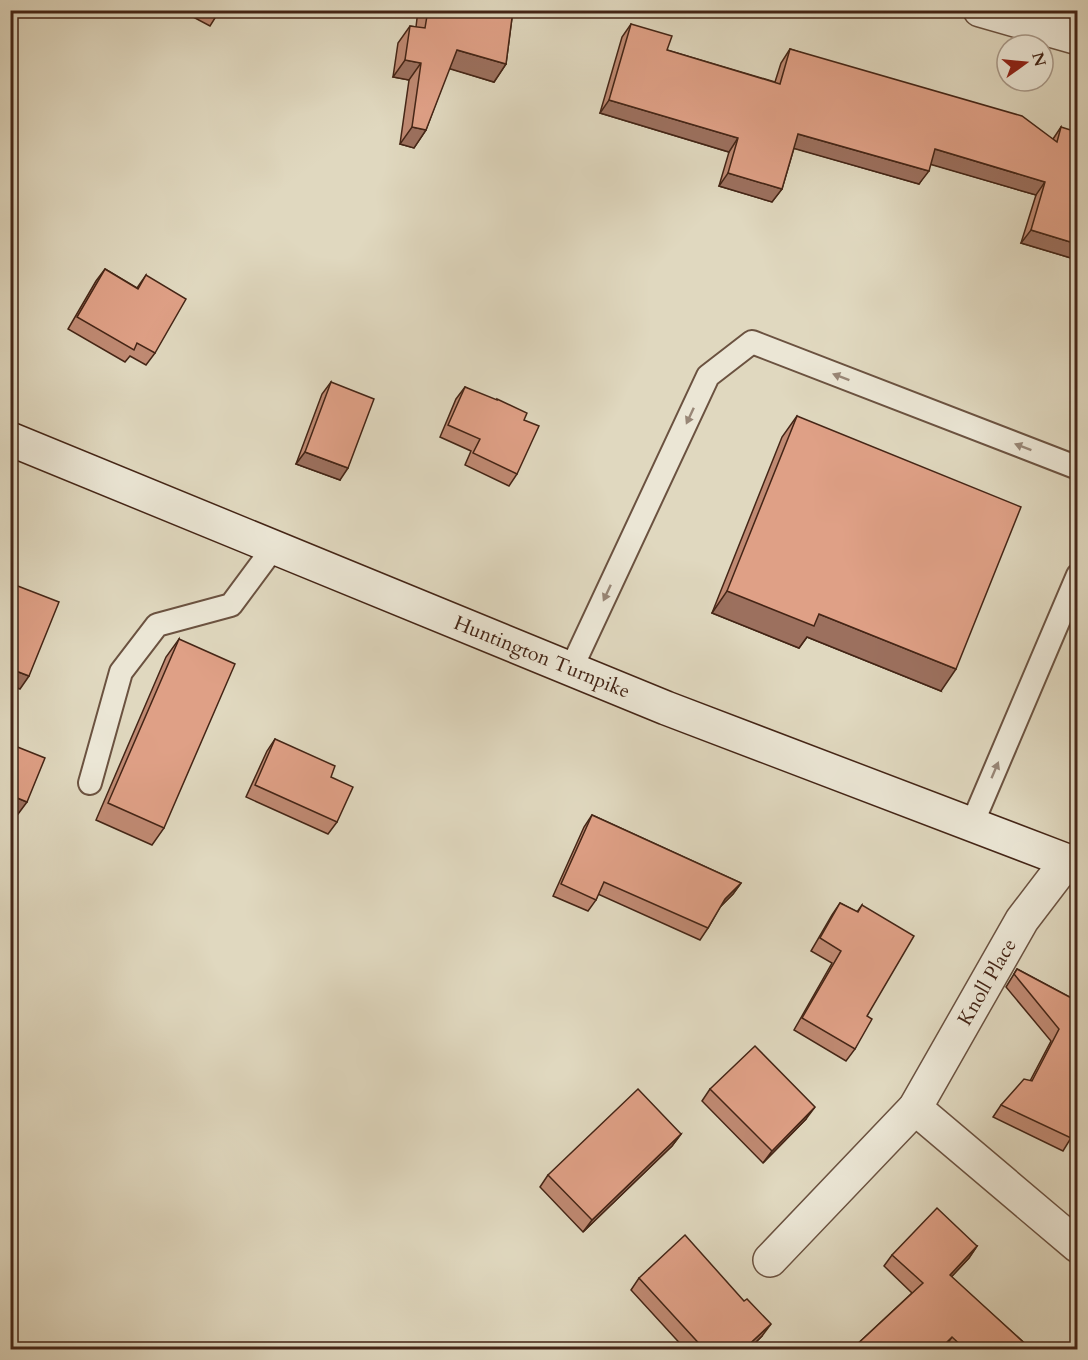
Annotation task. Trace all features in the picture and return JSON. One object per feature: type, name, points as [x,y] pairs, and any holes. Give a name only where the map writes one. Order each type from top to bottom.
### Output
[{"type":"main road","points":[[980,10],[1077,38]]},
{"type":"main road","name":"Huntington Turnpike","points":[[10,439],[666,708],[1072,863]]},
{"type":"main road","name":"Knoll Place","points":[[770,1260],[915,1108],[1022,920],[1072,863]]},
{"type":"main road","points":[[915,1108],[1077,1246]]},
{"type":"lane","points":[[571,669],[708,376],[752,342],[1077,468]]},
{"type":"lane","points":[[90,783],[121,672],[157,626],[231,605],[274,547]]},
{"type":"lane","points":[[972,824],[1077,575]]},
{"type":"building","points":[[428,10],[513,10],[506,64],[457,50],[426,130],[412,127],[421,63],[405,60],[410,26],[425,28]]},
{"type":"building","points":[[631,24],[672,36],[667,50],[780,84],[790,49],[1022,116],[1057,142],[1061,127],[1077,132],[1077,244],[1031,230],[1045,182],[935,149],[929,171],[798,134],[782,189],[728,173],[738,138],[609,100]]},
{"type":"building","points":[[105,269],[138,289],[146,275],[186,299],[155,353],[137,343],[134,350],[77,317]]},
{"type":"building","points":[[331,382],[374,399],[348,468],[305,452]]},
{"type":"building","points":[[465,387],[527,413],[524,420],[539,426],[517,474],[473,453],[480,439],[448,425]]},
{"type":"building","points":[[797,416],[1021,507],[956,669],[819,614],[814,626],[727,591]]},
{"type":"building","points":[[10,583],[59,602],[29,676],[16,671],[10,683]]},
{"type":"building","points":[[179,639],[235,664],[164,828],[108,803]]},
{"type":"building","points":[[275,739],[335,766],[331,777],[353,787],[337,822],[255,785]]},
{"type":"building","points":[[10,744],[45,758],[27,802],[10,795]]},
{"type":"building","points":[[592,815],[741,883],[725,899],[708,928],[604,882],[596,900],[561,884]]},
{"type":"building","points":[[840,903],[858,912],[862,905],[914,936],[867,1016],[872,1019],[855,1049],[802,1018],[841,951],[820,938]]},
{"type":"building","points":[[1017,969],[1077,1001],[1077,1122],[1071,1138],[1001,1105],[1024,1079],[1032,1081],[1059,1029],[1014,974]]},
{"type":"building","points":[[755,1046],[815,1107],[772,1151],[710,1089]]},
{"type":"building","points":[[638,1089],[681,1134],[592,1220],[548,1175]]},
{"type":"building","points":[[937,1208],[977,1246],[950,1275],[1032,1350],[966,1350],[952,1337],[939,1350],[851,1350],[923,1283],[892,1255]]},
{"type":"building","points":[[685,1235],[744,1301],[747,1299],[771,1324],[743,1350],[705,1350],[639,1278]]}]
